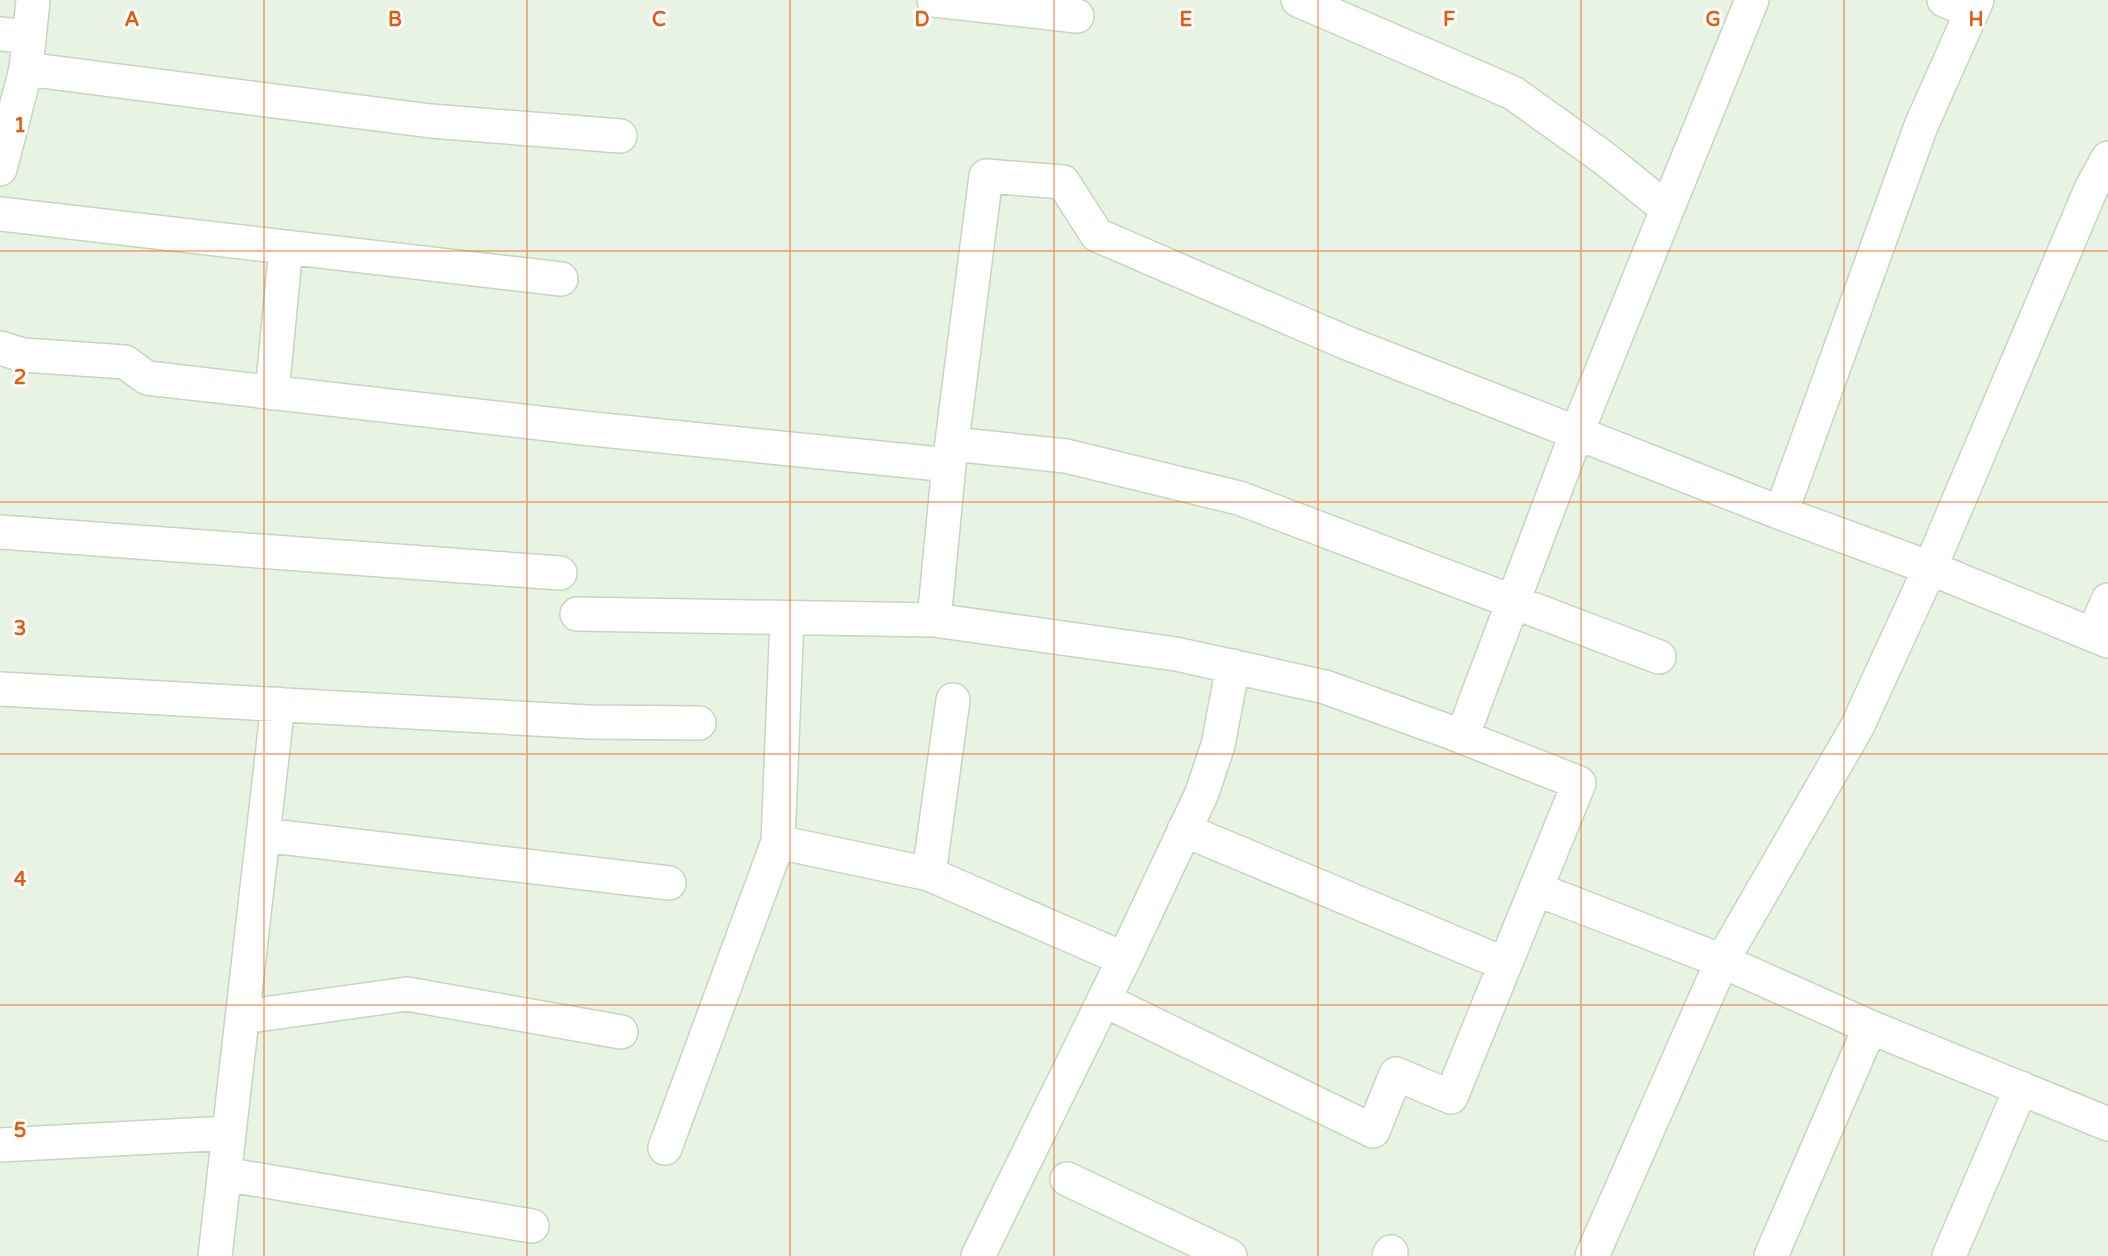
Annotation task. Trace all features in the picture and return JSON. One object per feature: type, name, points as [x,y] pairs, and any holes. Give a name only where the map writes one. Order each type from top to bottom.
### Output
[{"type":"street","points":[[0,169],[26,69],[15,35],[33,0]]},
{"type":"street","points":[[933,0],[1077,16]]},
{"type":"street","points":[[1298,0],[1513,93],[1604,158],[1667,209]]},
{"type":"street","points":[[1462,737],[1577,432],[1752,0]]},
{"type":"street","points":[[1781,513],[1964,4]]},
{"type":"street","points":[[26,69],[431,121],[620,136]]},
{"type":"street","points":[[1592,1256],[1722,961],[1857,727],[1930,568],[2091,189],[2108,158]]},
{"type":"street","points":[[934,620],[950,455],[986,176],[1063,182],[1097,235],[1347,343],[1781,513],[1930,568],[2101,638],[2108,600]]},
{"type":"street","points":[[0,214],[561,279]]},
{"type":"street","points":[[272,393],[286,248]]},
{"type":"street","points":[[0,348],[23,355],[125,362],[147,378],[583,428],[950,455],[1066,456],[1239,498],[1659,657]]},
{"type":"street","points":[[0,532],[560,573]]},
{"type":"street","points":[[577,614],[934,620],[1176,654],[1325,687],[1579,783],[1450,1097],[1396,1074],[1373,1131],[1104,1000]]},
{"type":"street","points":[[665,1148],[778,842],[787,618]]},
{"type":"street","points":[[978,1256],[1124,959],[1202,793],[1218,746],[1233,666]]},
{"type":"street","points":[[0,689],[589,722],[699,723]]},
{"type":"street","points":[[929,874],[953,700]]},
{"type":"street","points":[[215,1256],[278,704]]},
{"type":"street","points":[[1185,830],[1505,964]]},
{"type":"street","points":[[263,835],[669,883]]},
{"type":"street","points":[[778,842],[929,874],[1124,959]]},
{"type":"street","points":[[1536,889],[1722,961],[1870,1027],[2108,1124]]},
{"type":"street","points":[[242,1017],[407,994],[621,1032]]},
{"type":"street","points":[[1771,1256],[1870,1027]]},
{"type":"street","points":[[1949,1256],[2021,1088]]},
{"type":"street","points":[[0,1145],[229,1133]]},
{"type":"street","points":[[224,1174],[532,1226]]},
{"type":"street","points":[[1067,1179],[1230,1256]]}]
